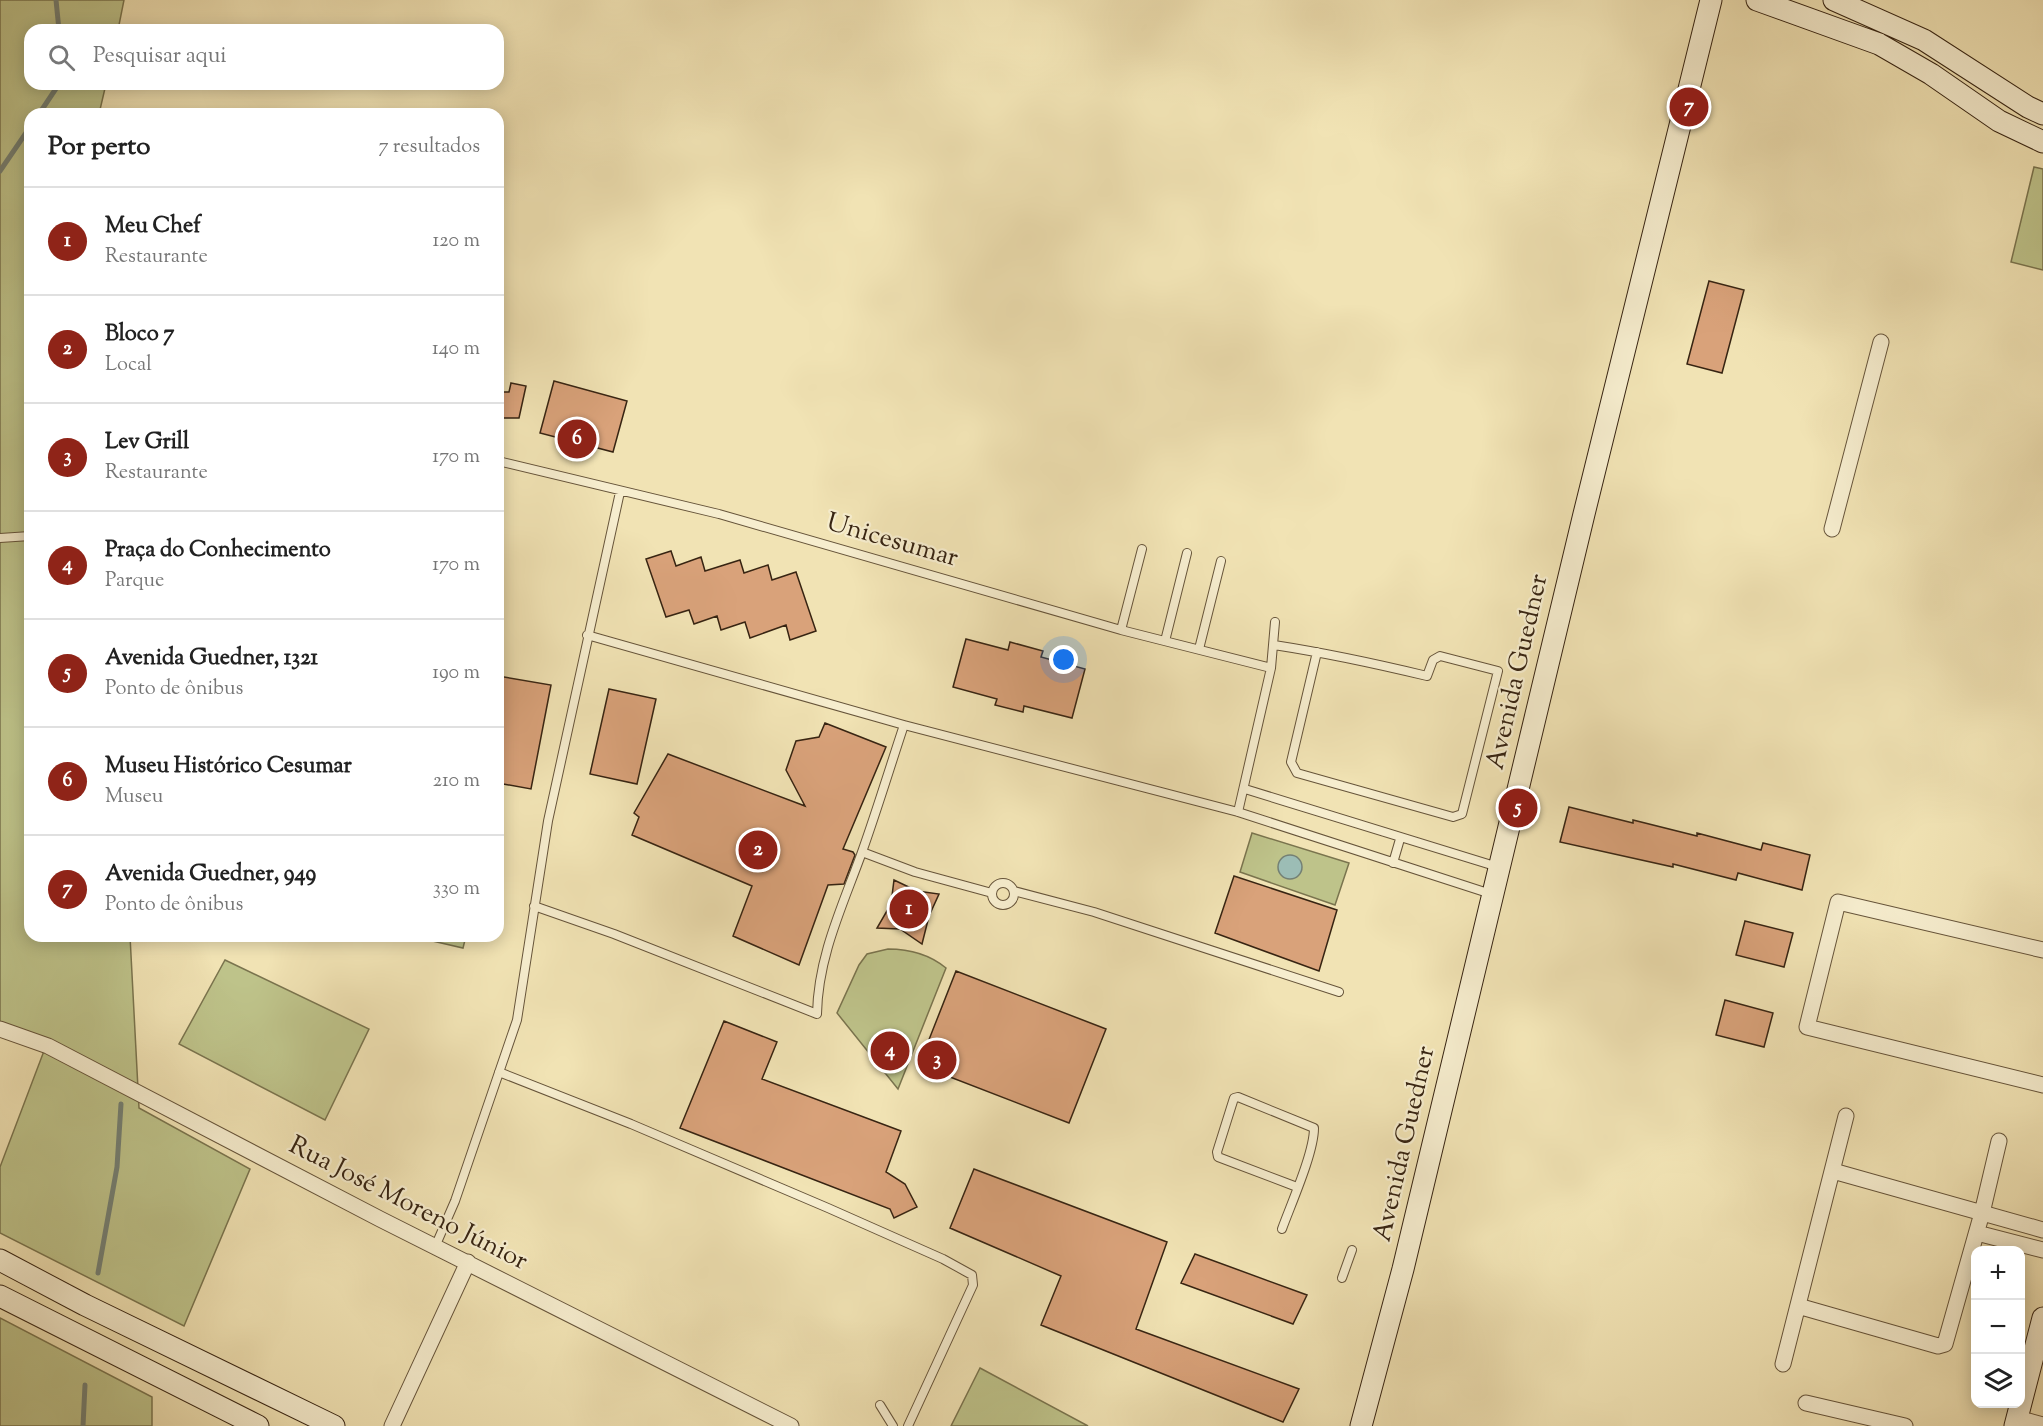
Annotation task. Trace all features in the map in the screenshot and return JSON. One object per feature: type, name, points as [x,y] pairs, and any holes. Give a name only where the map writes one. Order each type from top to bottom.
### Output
[{"type":"street","name":"Avenida Guedner","points":[[1361,1426],[1403,1269],[1584,514],[1711,0]]},
{"type":"street","points":[[1757,0],[1879,44],[1931,74],[1999,121],[2043,142]]},
{"type":"street","points":[[1834,0],[1924,40],[2028,107],[2043,114]]},
{"type":"street","points":[[1931,74],[1948,55]]},
{"type":"street","points":[[1832,529],[1881,342]]},
{"type":"street","points":[[2043,950],[1838,902],[1807,1028],[2043,1085]]},
{"type":"street","name":"Rua José Moreno Júnior","points":[[0,1029],[48,1046],[773,1422],[791,1426]]},
{"type":"street","points":[[1783,1364],[1846,1116]]},
{"type":"street","points":[[1798,1306],[1942,1346],[1946,1342],[1977,1233],[1999,1141]]},
{"type":"street","points":[[1833,1171],[2043,1230]]},
{"type":"street","points":[[1977,1233],[2043,1250]]},
{"type":"street","points":[[0,1260],[85,1305],[334,1426]]},
{"type":"street","points":[[392,1426],[468,1262]]},
{"type":"street","points":[[0,1296],[258,1426]]},
{"type":"street","points":[[2043,1318],[2016,1422],[2043,1425]]},
{"type":"street","points":[[1806,1402],[1885,1424],[1905,1426]]},
{"type":"lane","name":"Unicesumar","points":[[504,463],[802,536],[1121,630],[1271,669]]},
{"type":"lane","points":[[435,1246],[455,1201],[517,1020],[548,821],[620,492]]},
{"type":"lane","points":[[0,538],[24,536]]},
{"type":"lane","points":[[1121,630],[1142,549]]},
{"type":"lane","points":[[1165,641],[1187,553]]},
{"type":"lane","points":[[1198,649],[1221,561]]},
{"type":"lane","points":[[1238,812],[1271,669],[1275,622]]},
{"type":"lane","points":[[587,635],[904,725],[1238,812],[1493,894]]},
{"type":"lane","points":[[1274,645],[1317,652],[1427,676],[1433,660],[1440,656],[1498,671],[1462,814],[1453,818],[1297,773],[1291,762],[1317,652]]},
{"type":"lane","points":[[534,906],[614,934],[817,1014],[818,990],[834,926],[862,852],[904,725]]},
{"type":"lane","points":[[1245,789],[1500,867]]},
{"type":"lane","points":[[1393,863],[1400,838]]},
{"type":"lane","points":[[862,852],[915,872],[992,893]]},
{"type":"lane","points":[[992,893],[997,885],[1002,883],[1011,886],[1014,891],[1094,912],[1339,992]]},
{"type":"lane","points":[[992,893],[995,902],[1004,905],[1012,900],[1014,891]]},
{"type":"lane","points":[[499,1072],[632,1124],[907,1244],[972,1275],[973,1285],[908,1426]]},
{"type":"lane","points":[[1282,1229],[1297,1187],[1314,1128],[1238,1097],[1234,1098],[1217,1152],[1218,1157],[1297,1187]]},
{"type":"lane","points":[[1342,1278],[1352,1250]]},
{"type":"lane","points":[[880,1405],[893,1426]]},
{"type":"green space","points":[[0,0],[124,0],[119,24],[24,24],[24,90],[105,90],[100,108],[24,108],[24,942],[130,942],[139,1108],[250,1169],[184,1326],[0,1233],[0,1167],[47,1043],[0,1024]]},
{"type":"green space","points":[[2034,167],[2043,169],[2043,270],[2011,262]]},
{"type":"green space","points":[[1252,833],[1349,863],[1335,905],[1240,872]]},
{"type":"green space","points":[[437,942],[464,942],[463,948]]},
{"type":"green space","points":[[888,949],[918,953],[946,968],[898,1089],[837,1013],[859,965],[867,954]]},
{"type":"green space","points":[[225,960],[369,1029],[325,1120],[179,1044]]},
{"type":"green space","points":[[0,1318],[152,1397],[152,1426],[0,1426]]},
{"type":"green space","points":[[980,1368],[1088,1426],[951,1426]]},
{"type":"water","points":[[1290,855],[1299,858],[1302,867],[1299,876],[1290,879],[1281,876],[1278,867],[1281,858]]},
{"type":"building","points":[[1709,281],[1744,290],[1722,373],[1687,364]]},
{"type":"building","points":[[554,381],[627,401],[613,452],[540,433]]},
{"type":"building","points":[[511,383],[526,386],[519,418],[504,418],[504,392],[509,392]]},
{"type":"building","points":[[671,551],[676,566],[701,557],[705,571],[740,560],[744,573],[768,565],[772,580],[796,572],[816,631],[790,640],[786,625],[750,638],[745,622],[721,630],[717,616],[694,624],[689,610],[666,617],[646,559]]},
{"type":"building","points":[[966,639],[1008,650],[1010,642],[1043,651],[1041,657],[1085,669],[1072,718],[1024,706],[1023,712],[995,705],[997,699],[953,687]]},
{"type":"building","points":[[504,677],[551,685],[531,789],[504,784]]},
{"type":"building","points":[[609,689],[656,699],[637,784],[590,774]]},
{"type":"building","points":[[825,723],[886,747],[843,849],[855,855],[844,884],[828,885],[799,965],[733,936],[752,886],[632,835],[639,817],[634,813],[668,754],[805,806],[786,770],[796,741],[819,737]]},
{"type":"building","points":[[1569,807],[1697,836],[1697,833],[1761,850],[1763,843],[1810,855],[1802,890],[1738,873],[1736,880],[1673,864],[1673,867],[1560,842]]},
{"type":"building","points":[[1234,876],[1337,910],[1319,971],[1215,933]]},
{"type":"building","points":[[894,880],[917,891],[939,894],[929,916],[922,944],[900,929],[877,928],[891,904]]},
{"type":"building","points":[[1745,921],[1793,933],[1784,967],[1736,955]]},
{"type":"building","points":[[956,971],[1106,1029],[1069,1123],[919,1065]]},
{"type":"building","points":[[1725,1000],[1773,1013],[1764,1047],[1716,1035]]},
{"type":"building","points":[[724,1021],[777,1042],[762,1079],[901,1131],[886,1172],[905,1184],[917,1207],[894,1218],[890,1209],[680,1128]]},
{"type":"building","points":[[974,1169],[1167,1242],[1136,1329],[1299,1389],[1283,1422],[1041,1325],[1061,1276],[950,1228]]},
{"type":"building","points":[[1195,1254],[1307,1295],[1293,1324],[1181,1283]]},
{"type":"waterway","points":[[56,0],[58,24]]},
{"type":"waterway","points":[[43,108],[55,90]]},
{"type":"waterway","points":[[0,171],[24,136]]},
{"type":"waterway","points":[[98,1273],[117,1167],[121,1104]]},
{"type":"waterway","points":[[83,1426],[85,1385]]},
{"type":"place","name":"Avenida Guedner, 949","points":[[1689,107]]},
{"type":"place","name":"Museu Histórico Cesumar","points":[[577,439]]},
{"type":"place","name":"Avenida Guedner, 1321","points":[[1518,808]]},
{"type":"place","name":"Bloco 7","points":[[758,850]]},
{"type":"place","name":"Meu Chef","points":[[909,909]]},
{"type":"place","name":"Praça do Conhecimento","points":[[890,1051]]},
{"type":"place","name":"Lev Grill","points":[[937,1060]]}]
